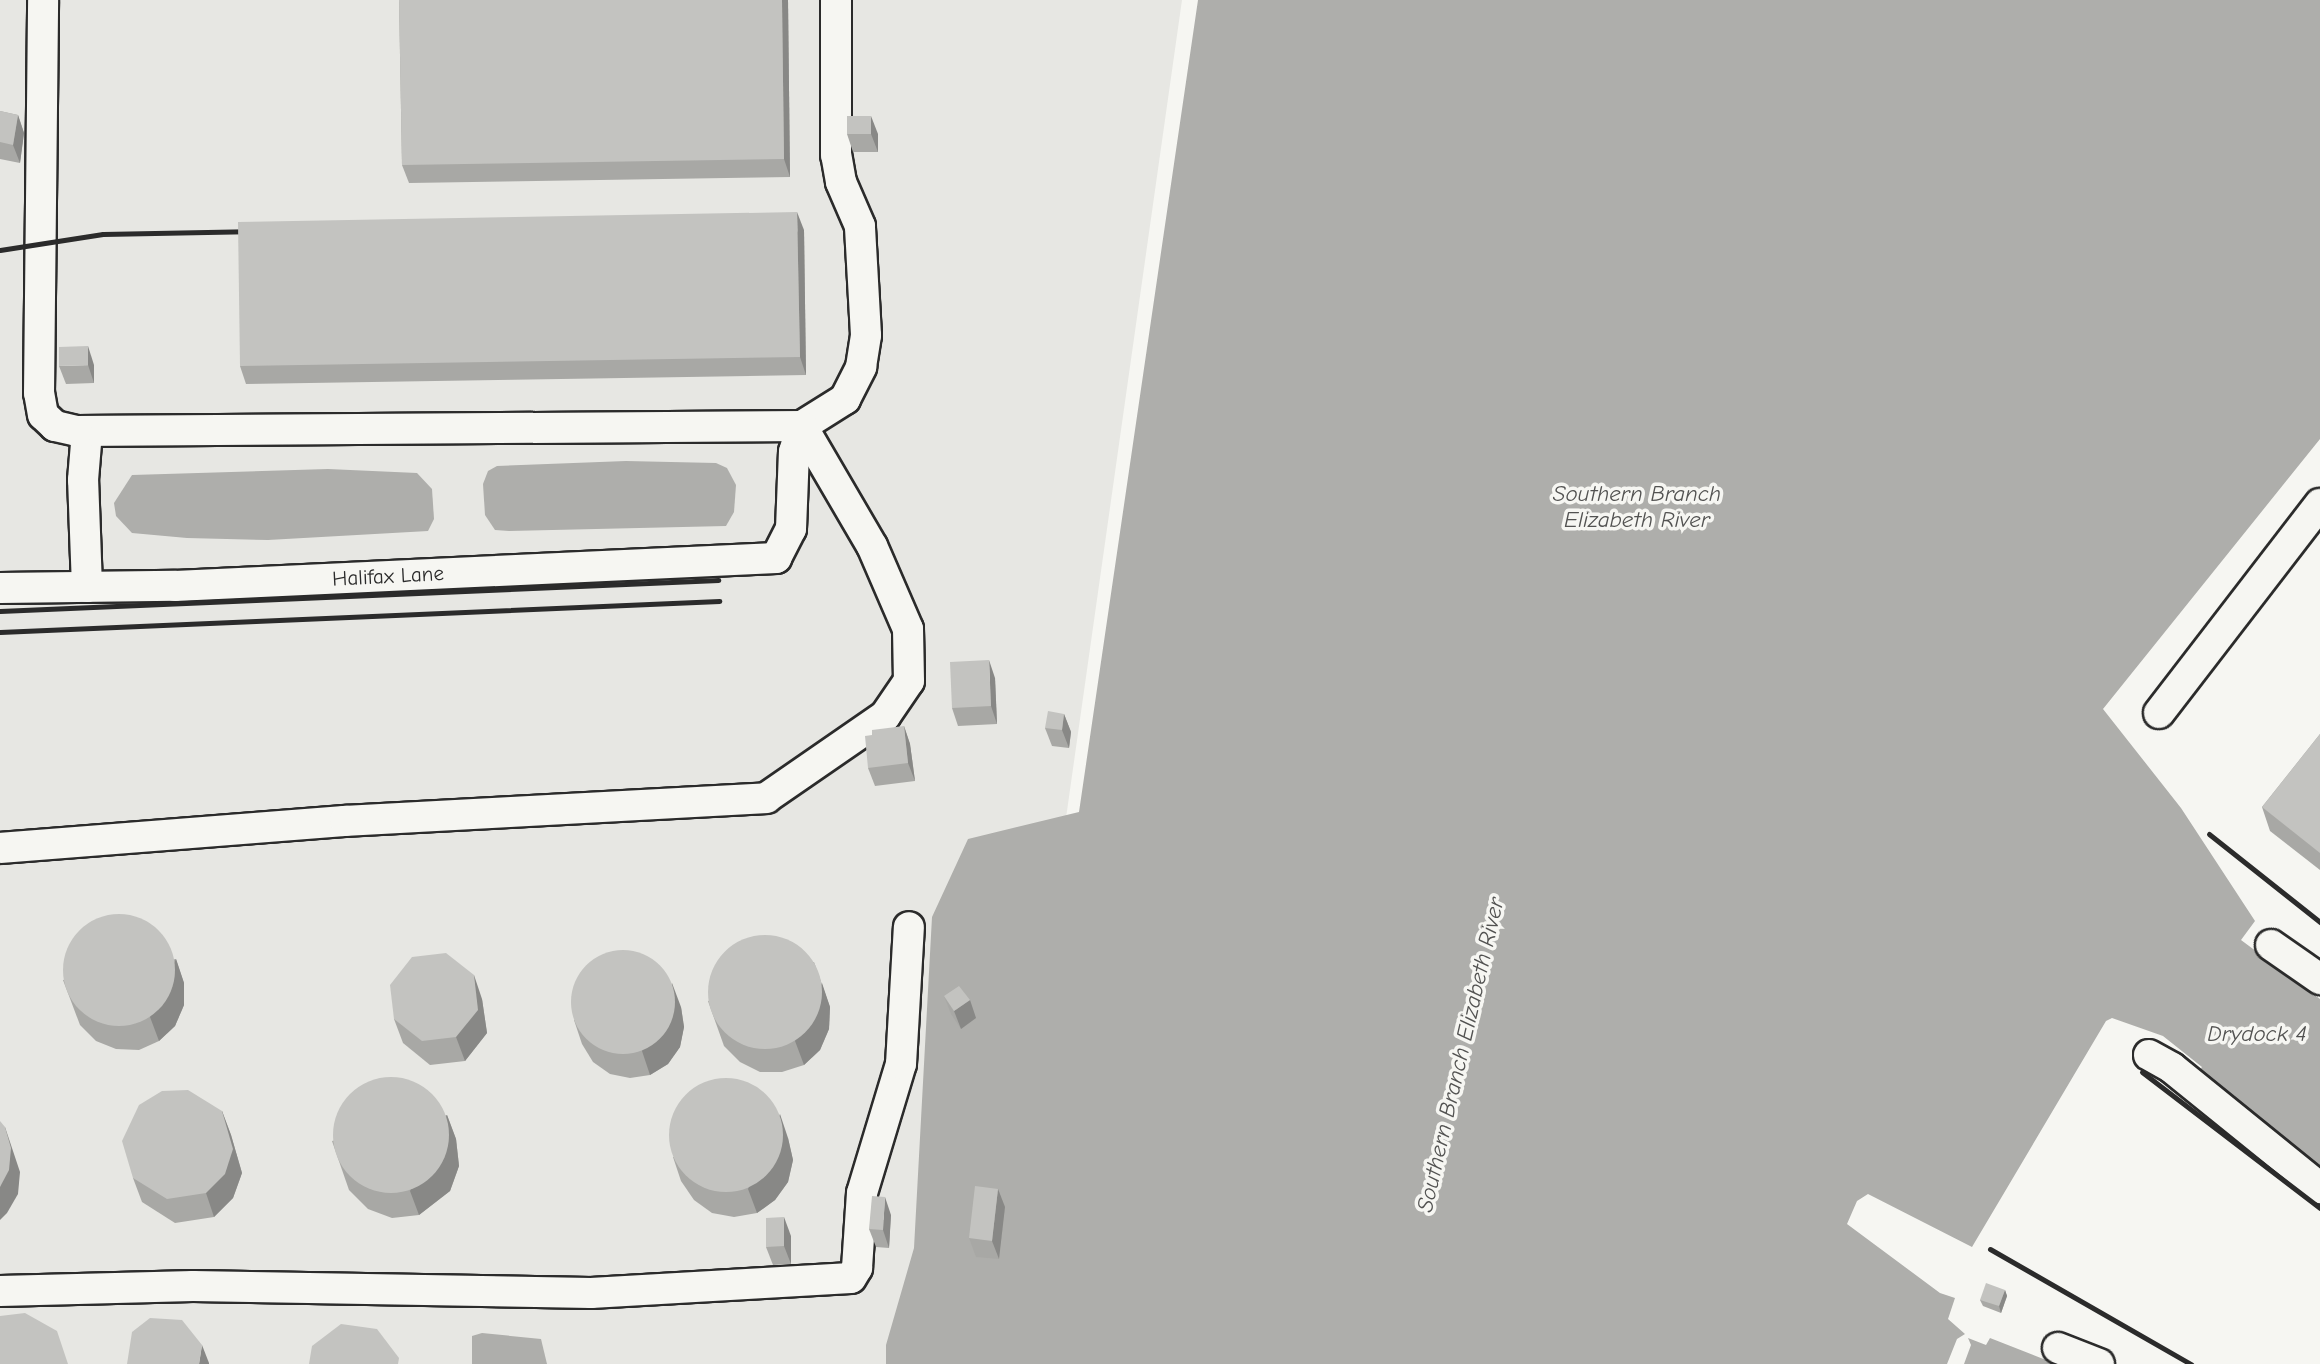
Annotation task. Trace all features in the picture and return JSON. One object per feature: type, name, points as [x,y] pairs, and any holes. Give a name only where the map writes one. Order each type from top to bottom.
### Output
[{"type":"street","points":[[43,0],[39,393],[43,415],[55,426],[87,431],[802,426],[845,399],[861,367],[866,335],[860,226],[841,182],[836,155],[836,0]]},
{"type":"street","points":[[0,848],[345,821],[766,798],[885,716],[909,681],[908,629],[872,546],[802,426]]},
{"type":"street","name":"Halifax Lane","points":[[0,588],[87,587],[776,558],[790,529],[794,452],[802,426]]},
{"type":"street","points":[[87,431],[83,480],[87,587]]},
{"type":"street","points":[[2159,713],[2320,504]]},
{"type":"street","points":[[0,1291],[205,1286],[591,1293],[851,1278],[857,1268],[863,1193],[901,1064],[909,927]]},
{"type":"street","points":[[2271,945],[2320,979]]},
{"type":"street","points":[[2149,1055],[2172,1068],[2320,1188]]},
{"type":"street","points":[[2058,1348],[2099,1364]]},
{"type":"shaded area","points":[[0,0],[1182,0],[1066,818],[1015,1364],[0,1364]]},
{"type":"water","name":"Southern Branch Elizabeth River","points":[[1198,0],[2320,0],[2320,439],[2103,709],[2181,808],[2255,921],[2241,940],[2320,999],[2320,1168],[2199,1071],[2202,1067],[2163,1036],[2112,1018],[2106,1021],[1972,1247],[1868,1194],[1857,1201],[1847,1224],[1940,1293],[1955,1298],[1948,1319],[1965,1334],[1957,1339],[1947,1364],[886,1364],[886,1345],[914,1248],[932,917],[968,839],[1079,812]]},
{"type":"water","points":[[626,461],[716,463],[727,468],[736,485],[734,512],[726,526],[509,531],[495,530],[485,515],[483,484],[488,471],[497,466]]},
{"type":"water","points":[[328,469],[417,473],[432,489],[434,519],[428,531],[268,540],[187,538],[132,533],[116,516],[114,503],[132,475]]},
{"type":"water","points":[[482,1333],[541,1339],[547,1364],[472,1364],[472,1336]]},
{"type":"water","points":[[1968,1338],[1986,1345],[1990,1338],[2056,1364],[1964,1364],[1971,1345]]},
{"type":"building","points":[[399,0],[782,0],[784,159],[402,165]]},
{"type":"building","points":[[0,111],[18,115],[13,145],[0,142]]},
{"type":"building","points":[[847,116],[871,116],[871,134],[847,134]]},
{"type":"building","points":[[797,212],[800,357],[240,366],[238,222]]},
{"type":"building","points":[[88,346],[88,365],[59,366],[59,347]]},
{"type":"building","points":[[989,660],[991,706],[952,708],[950,662]]},
{"type":"building","points":[[1048,711],[1064,714],[1062,730],[1045,728]]},
{"type":"building","points":[[904,726],[908,763],[868,768],[865,736],[872,735],[872,730]]},
{"type":"building","points":[[2320,734],[2320,853],[2262,807]]},
{"type":"building","points":[[119,914],[141,918],[159,930],[171,948],[175,970],[171,992],[159,1010],[141,1022],[119,1026],[97,1022],[79,1010],[67,992],[63,970],[67,948],[79,930],[97,918]]},
{"type":"building","points":[[765,935],[787,940],[805,952],[817,970],[822,992],[817,1014],[805,1032],[787,1044],[765,1049],[743,1044],[725,1032],[713,1014],[708,992],[713,970],[725,952],[743,940]]},
{"type":"building","points":[[623,950],[643,954],[660,965],[671,982],[675,1002],[671,1022],[660,1039],[643,1050],[623,1054],[603,1050],[586,1039],[575,1022],[571,1002],[575,982],[586,965],[603,954]]},
{"type":"building","points":[[446,953],[474,975],[478,1010],[456,1037],[422,1041],[394,1019],[390,985],[412,957]]},
{"type":"building","points":[[959,986],[970,1000],[954,1011],[944,996]]},
{"type":"building","points":[[391,1077],[413,1081],[432,1094],[445,1113],[449,1135],[445,1157],[432,1176],[413,1189],[391,1193],[369,1189],[350,1176],[337,1157],[333,1135],[337,1113],[350,1094],[369,1081]]},
{"type":"building","points":[[726,1078],[748,1082],[766,1095],[779,1113],[783,1135],[779,1157],[766,1175],[748,1188],[726,1192],[704,1188],[686,1175],[673,1157],[669,1135],[673,1113],[686,1095],[704,1082]]},
{"type":"building","points":[[188,1090],[222,1111],[233,1149],[225,1174],[206,1193],[167,1199],[133,1178],[122,1141],[139,1105],[162,1091]]},
{"type":"building","points":[[0,1121],[5,1127],[11,1148],[9,1170],[0,1187]]},
{"type":"building","points":[[975,1186],[998,1189],[992,1241],[969,1238]]},
{"type":"building","points":[[872,1196],[885,1197],[883,1230],[869,1229]]},
{"type":"building","points":[[784,1217],[784,1246],[766,1247],[766,1218]]},
{"type":"building","points":[[1986,1283],[2005,1290],[1999,1306],[1980,1300]]},
{"type":"building","points":[[25,1313],[57,1331],[68,1364],[0,1364],[0,1316]]},
{"type":"building","points":[[150,1318],[182,1320],[202,1345],[199,1364],[127,1364],[132,1332]]},
{"type":"building","points":[[341,1324],[377,1329],[399,1358],[398,1364],[309,1364],[312,1346]]},
{"type":"railway","points":[[0,250],[103,234],[259,231]]},
{"type":"railway","points":[[0,611],[718,580]]},
{"type":"railway","points":[[0,632],[719,601]]},
{"type":"railway","points":[[2209,834],[2320,922]]},
{"type":"railway","points":[[2142,1072],[2320,1208]]},
{"type":"railway","points":[[1990,1249],[2191,1364]]},
{"type":"water label","name":"Drydock 4","points":[[2257,1034]]}]
